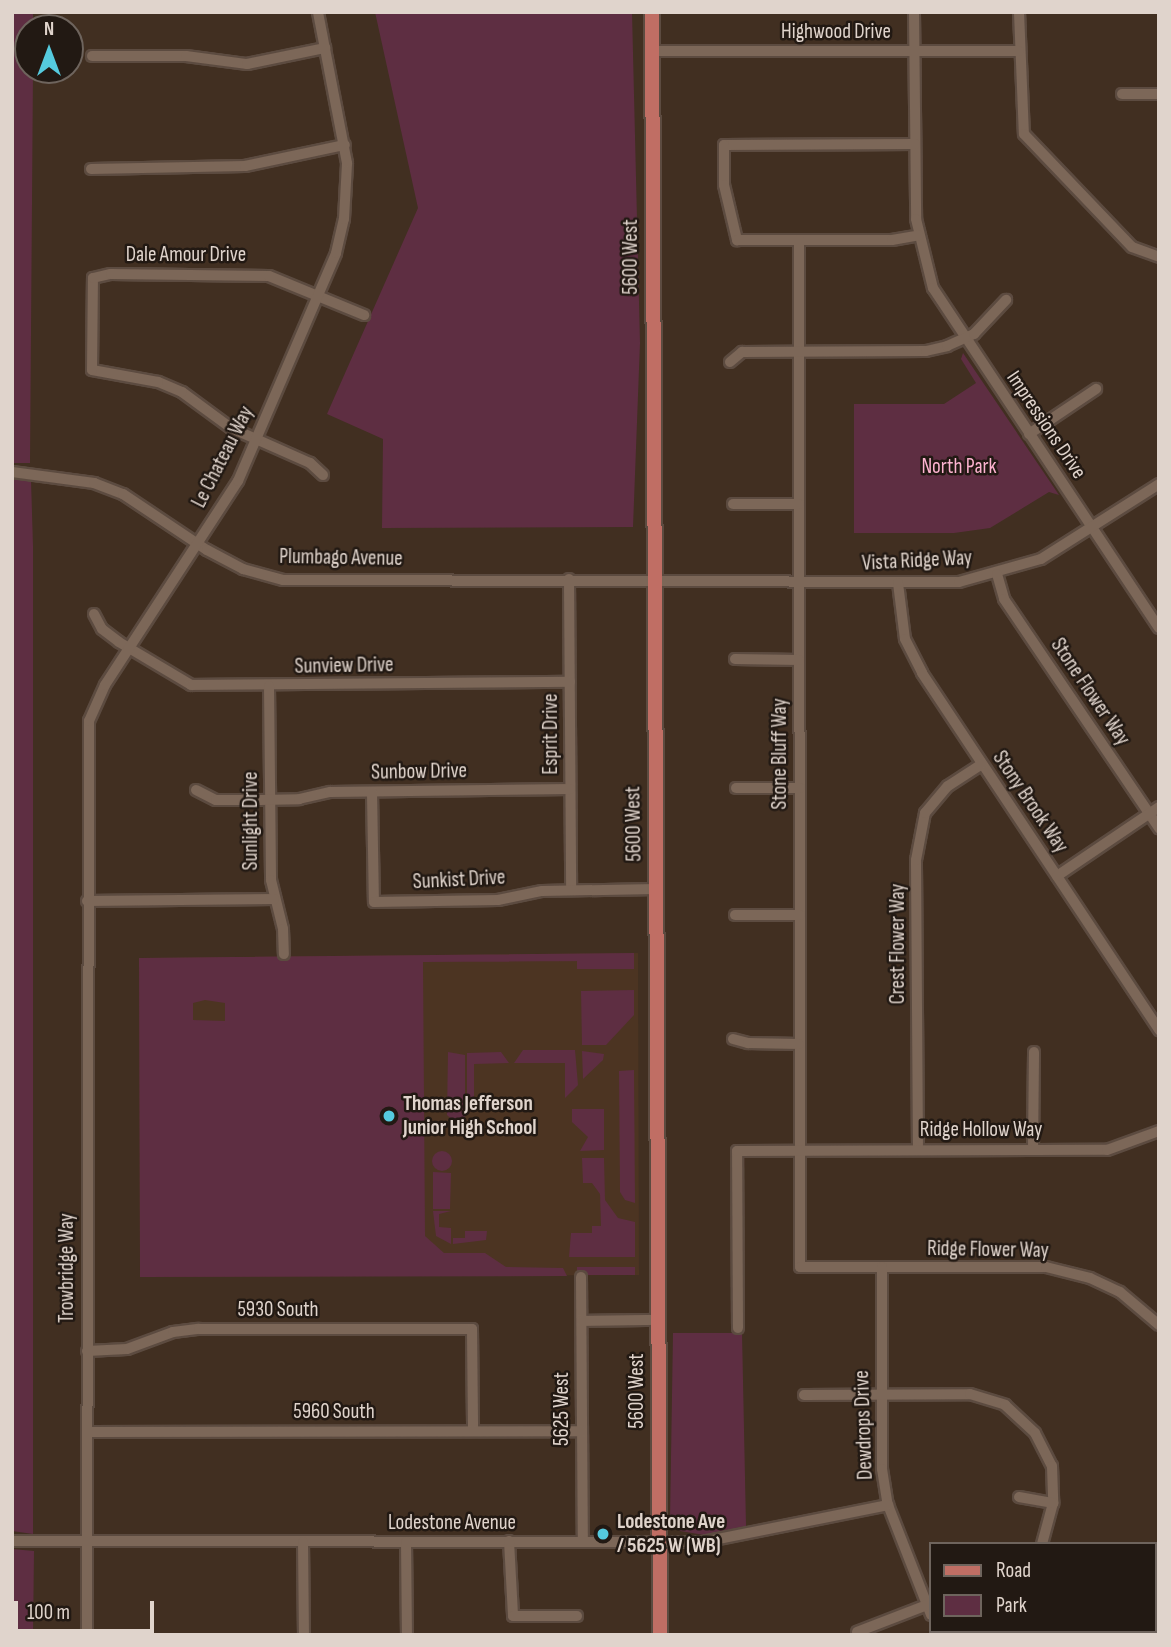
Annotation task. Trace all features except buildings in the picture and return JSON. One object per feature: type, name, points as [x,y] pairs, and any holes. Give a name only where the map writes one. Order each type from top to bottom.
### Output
[{"type":"main road","name":"5600 West","points":[[652,12],[652,579],[660,1635]]},
{"type":"street","name":"Le Chateau Way","points":[[87,901],[89,720],[96,701],[238,481],[318,296],[344,219],[345,145],[318,12]]},
{"type":"street","name":"Impressions Drive","points":[[914,12],[919,235],[933,288],[964,339],[1159,628]]},
{"type":"street","points":[[1019,12],[1024,134],[1132,247],[1159,257]]},
{"type":"street","points":[[92,56],[186,56],[247,64],[325,47]]},
{"type":"street","name":"Highwood Drive","points":[[652,51],[1019,51]]},
{"type":"street","points":[[1122,94],[1159,94]]},
{"type":"street","points":[[915,144],[724,145],[724,185],[737,240],[892,240],[919,235]]},
{"type":"street","points":[[90,169],[245,166],[345,145]]},
{"type":"street","name":"Stone Bluff Way","points":[[799,240],[800,1267]]},
{"type":"street","name":"Dale Amour Drive","points":[[256,440],[170,387],[92,370],[93,278],[111,274],[252,274],[283,280],[364,315]]},
{"type":"street","points":[[730,362],[742,352],[926,351],[964,339],[1006,300]]},
{"type":"street","points":[[1029,434],[1096,389]]},
{"type":"street","points":[[256,440],[310,463],[323,475]]},
{"type":"street","name":"Plumbago Avenue","points":[[12,472],[40,472],[103,486],[149,509],[198,544],[243,569],[283,580],[652,579]]},
{"type":"street","name":"Vista Ridge Way","points":[[652,579],[959,582],[997,574],[1041,559],[1092,530],[1159,484]]},
{"type":"street","points":[[733,504],[799,504]]},
{"type":"street","name":"Stone Flower Way","points":[[997,574],[1003,599],[1154,810],[1159,828]]},
{"type":"street","name":"Esprit Drive","points":[[569,579],[571,890]]},
{"type":"street","name":"Stony Brook Way","points":[[898,583],[905,639],[982,764],[1159,1030]]},
{"type":"street","name":"Sunview Drive","points":[[94,614],[102,629],[191,685],[570,682]]},
{"type":"street","points":[[735,659],[799,660]]},
{"type":"street","name":"Sunlight Drive","points":[[270,686],[270,800],[274,899],[283,929],[284,954]]},
{"type":"street","name":"Crest Flower Way","points":[[918,1150],[916,860],[925,813],[948,786],[982,764]]},
{"type":"street","points":[[736,788],[800,788]]},
{"type":"street","name":"Sunbow Drive","points":[[196,790],[216,800],[270,800],[372,792],[570,789]]},
{"type":"street","name":"Sunkist Drive","points":[[372,792],[374,902],[498,900],[571,890],[656,889]]},
{"type":"street","points":[[1057,876],[1154,810]]},
{"type":"street","points":[[87,901],[274,899]]},
{"type":"street","name":"Trowbridge Way","points":[[87,901],[87,1635]]},
{"type":"street","points":[[735,915],[800,915]]},
{"type":"street","points":[[733,1039],[748,1044],[799,1044]]},
{"type":"street","points":[[1033,1149],[1034,1052]]},
{"type":"street","name":"Ridge Hollow Way","points":[[738,1328],[737,1151],[1107,1150],[1159,1130]]},
{"type":"street","name":"Ridge Flower Way","points":[[800,1267],[1046,1267],[1090,1278],[1120,1292],[1159,1325]]},
{"type":"street","name":"Dewdrops Drive","points":[[882,1267],[882,1469],[888,1505],[929,1610]]},
{"type":"street","name":"5625 West","points":[[581,1277],[583,1541]]},
{"type":"street","points":[[582,1321],[658,1320]]},
{"type":"street","name":"5930 South","points":[[87,1351],[127,1349],[173,1332],[199,1329],[472,1329],[473,1432]]},
{"type":"street","points":[[804,1395],[970,1394],[1005,1405],[1028,1424],[1044,1447],[1052,1466],[1053,1503],[1043,1542]]},
{"type":"street","name":"5960 South","points":[[87,1432],[582,1431]]},
{"type":"street","points":[[1019,1497],[1053,1503]]},
{"type":"street","name":"Lodestone Avenue","points":[[12,1541],[704,1542],[888,1505]]},
{"type":"street","points":[[509,1541],[513,1616],[577,1616]]},
{"type":"street","points":[[303,1542],[304,1635]]},
{"type":"street","points":[[406,1542],[407,1635]]},
{"type":"street","points":[[857,1632],[929,1610]]},
{"type":"shaded area","name":"Thomas Jefferson Junior High School","points":[[638,953],[639,1275],[140,1277],[139,958]]},
{"type":"green space","points":[[12,12],[33,12],[14,14],[14,84],[33,84],[30,463],[12,463]]},
{"type":"green space","points":[[375,12],[632,12],[640,343],[633,527],[382,528],[383,439],[327,414],[418,208]]},
{"type":"green space","name":"North Park","points":[[963,353],[1059,495],[1049,492],[990,528],[954,533],[854,533],[854,404],[944,404],[976,383],[961,359]]},
{"type":"green space","points":[[12,480],[31,480],[33,546],[33,1534],[12,1531]]},
{"type":"green space","points":[[634,953],[634,969],[577,969],[577,961],[423,962],[425,1236],[444,1253],[485,1253],[506,1267],[563,1268],[567,1276],[140,1277],[139,958]],"holes":[[[205,1000],[225,1003],[225,1021],[193,1020],[193,1003]]]},
{"type":"green space","points":[[634,990],[634,1015],[606,1045],[582,1045],[581,991]]},
{"type":"green space","points":[[523,1050],[575,1050],[578,1085],[565,1098],[565,1063],[514,1063]]},
{"type":"green space","points":[[582,1051],[604,1054],[603,1060],[583,1079]]},
{"type":"green space","points":[[448,1052],[465,1055],[465,1132],[447,1115]]},
{"type":"green space","points":[[501,1052],[509,1063],[474,1064],[474,1108],[467,1115],[467,1053]]},
{"type":"green space","points":[[634,1070],[635,1203],[625,1200],[620,1192],[619,1071]]},
{"type":"green space","points":[[572,1109],[604,1109],[604,1150],[580,1151],[588,1137],[572,1122]]},
{"type":"green space","points":[[442,1151],[449,1154],[452,1161],[449,1168],[442,1171],[435,1168],[432,1161],[435,1154]]},
{"type":"green space","points":[[582,1158],[604,1158],[605,1200],[618,1218],[635,1222],[635,1257],[569,1257],[571,1233],[592,1233],[592,1226],[601,1226],[600,1194],[592,1183],[583,1183]]},
{"type":"green space","points":[[433,1172],[451,1173],[450,1209],[433,1209]]},
{"type":"green space","points":[[433,1211],[451,1211],[439,1214],[439,1227],[451,1228],[451,1244],[436,1236]]},
{"type":"green space","points":[[465,1231],[487,1231],[486,1240],[453,1244],[453,1238],[465,1238]]},
{"type":"green space","points":[[577,1267],[635,1267],[635,1275],[577,1275]]},
{"type":"green space","points":[[673,1333],[742,1333],[746,1526],[704,1535],[680,1531],[670,1520]]},
{"type":"green space","points":[[12,1549],[34,1551],[33,1635],[12,1635]]},
{"type":"place","name":"Thomas Jefferson Junior High School","points":[[389,1116]]},
{"type":"place","name":"Lodestone Ave / 5625 W (WB)","points":[[603,1534]]}]
